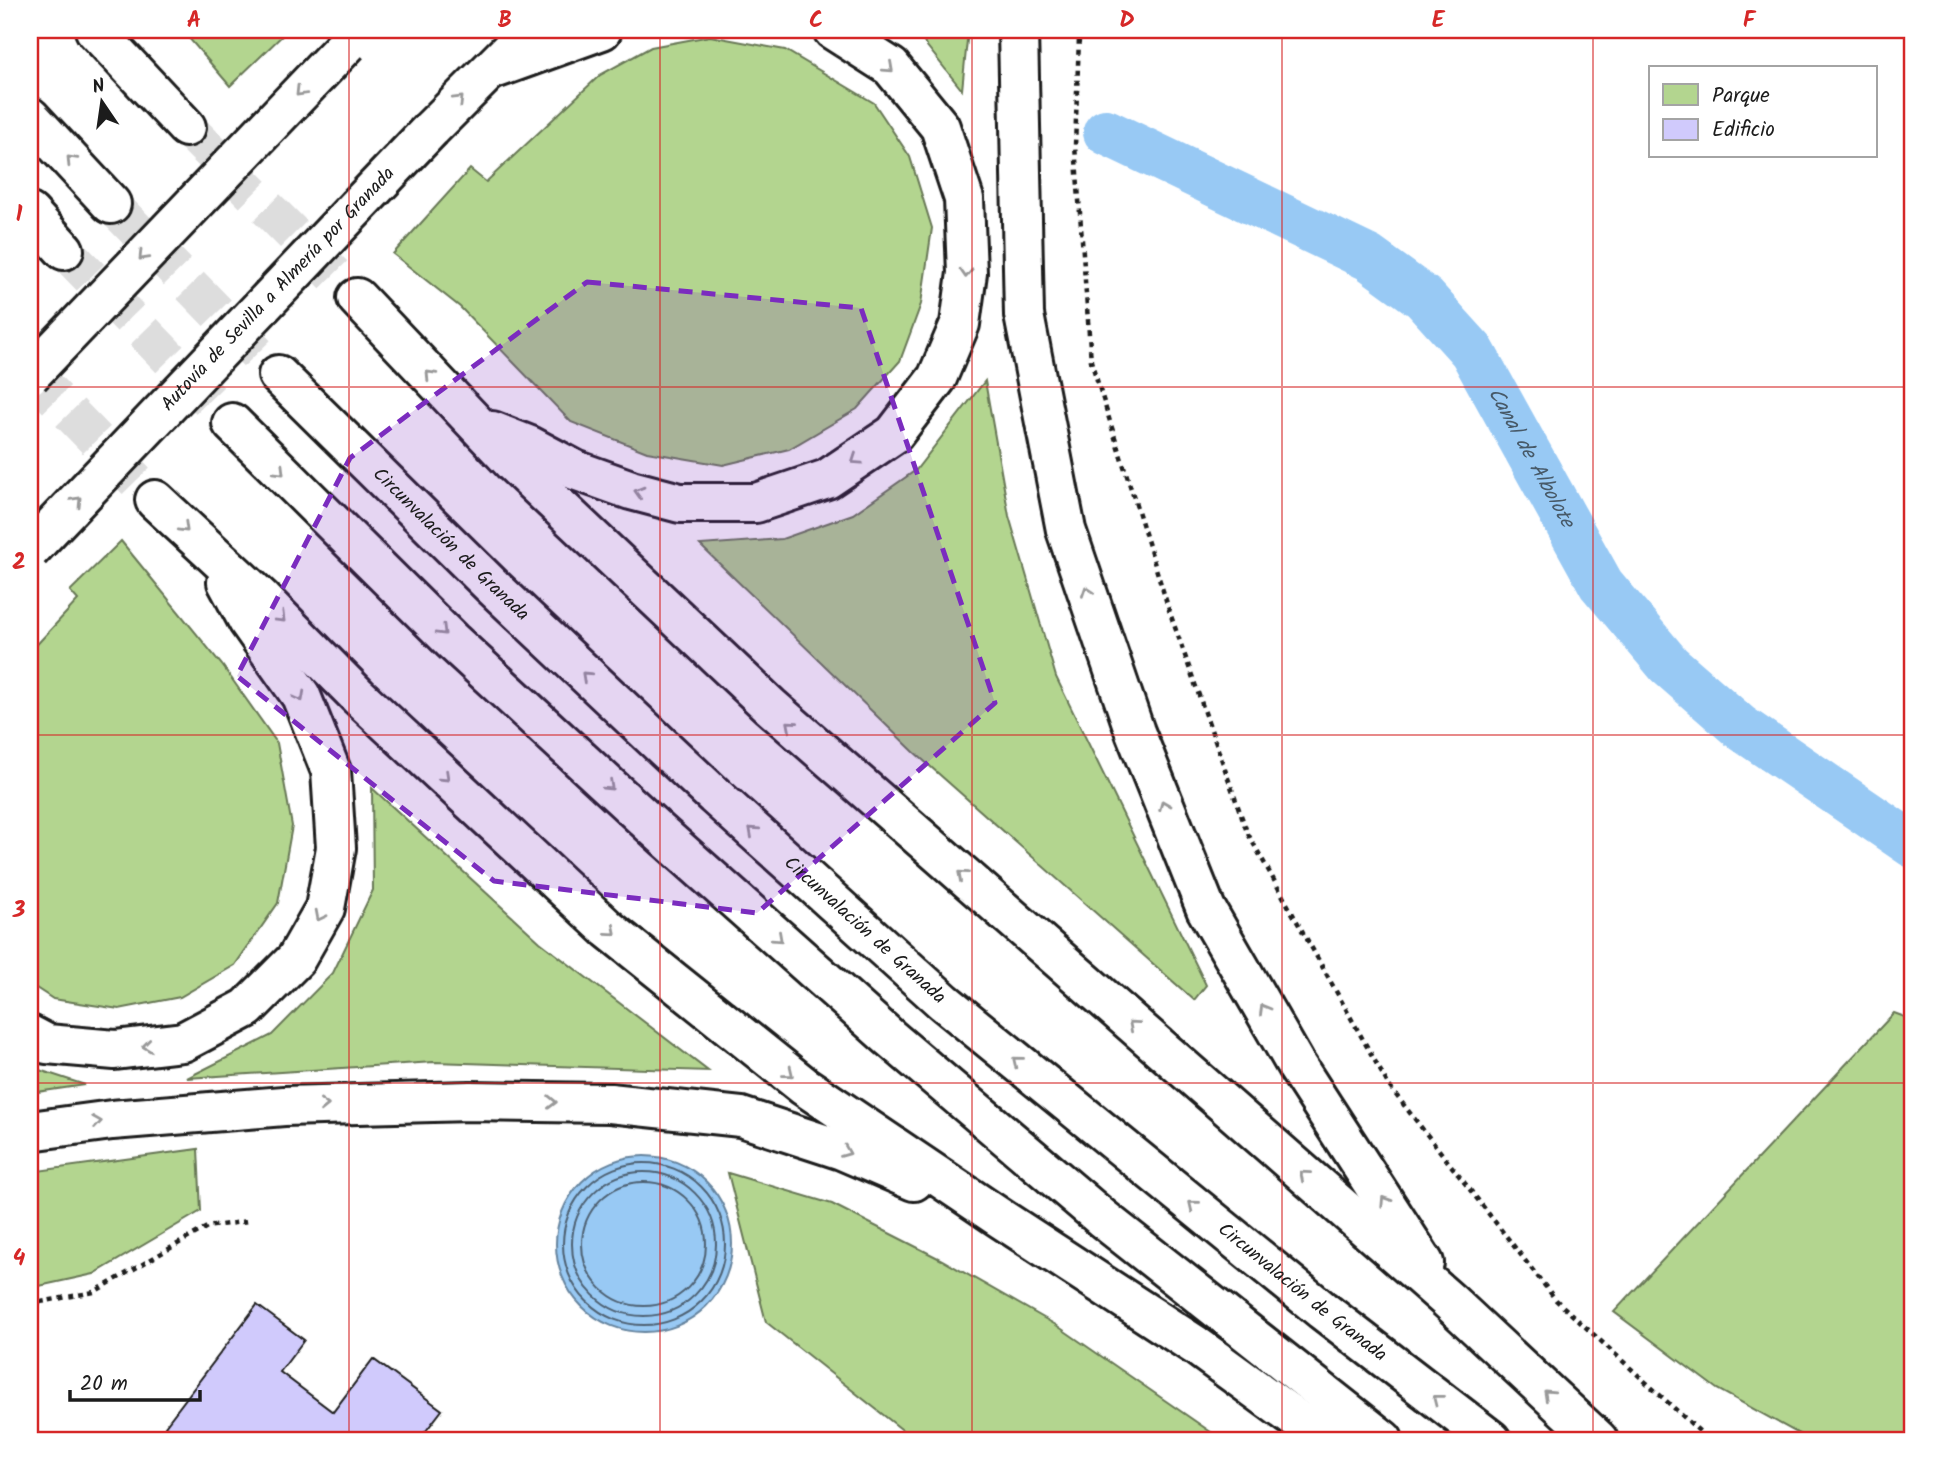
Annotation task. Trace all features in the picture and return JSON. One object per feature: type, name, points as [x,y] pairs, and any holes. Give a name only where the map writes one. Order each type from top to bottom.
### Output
[{"type":"highway","points":[[95,30],[186,127]]},
{"type":"highway","name":"Autovía de Sevilla a Almería por Granada","points":[[30,550],[431,129],[530,30]]},
{"type":"highway","points":[[488,71],[602,30]]},
{"type":"highway","points":[[477,425],[530,446],[575,470],[631,490],[680,503],[756,503],[827,479],[894,434],[937,378],[960,324],[967,273],[964,199],[940,127],[891,67],[833,30]]},
{"type":"highway","points":[[1018,30],[1024,315],[1070,542],[1135,732],[1206,909],[1296,1065],[1448,1300]]},
{"type":"highway","points":[[30,375],[354,36]]},
{"type":"highway","points":[[30,117],[111,204]]},
{"type":"highway","points":[[30,213],[64,250]]},
{"type":"highway","points":[[357,298],[514,464],[770,706],[1448,1300],[1598,1440]]},
{"type":"highway","name":"Circunvalación de Granada","points":[[278,375],[493,587],[674,758],[944,1002],[1321,1310],[1491,1440]]},
{"type":"highway","points":[[232,423],[452,641],[659,832],[890,1038],[1102,1218],[1384,1440]]},
{"type":"highway","points":[[155,500],[263,600],[368,705],[608,929],[804,1086],[1195,1345],[1325,1440]]},
{"type":"highway","points":[[30,1035],[47,1044],[115,1050],[183,1042],[247,1008],[296,959],[325,908],[336,848],[331,771],[301,696],[248,621],[213,556]]},
{"type":"highway","points":[[30,1131],[112,1120],[284,1106],[470,1101],[610,1103],[741,1117],[842,1150],[1000,1218]]},
{"type":"path","points":[[1081,30],[1075,146],[1091,361],[1170,613],[1247,832],[1389,1086],[1556,1300],[1709,1440]]},
{"type":"path","points":[[30,1304],[94,1292],[207,1227],[248,1221]]},
{"type":"highlighted area","points":[[587,282],[861,308],[995,703],[757,913],[494,881],[237,676],[350,458]]},
{"type":"green space","points":[[182,30],[288,30],[230,86]]},
{"type":"green space","points":[[909,30],[968,30],[962,90],[922,40]]},
{"type":"green space","points":[[710,36],[785,50],[874,103],[910,157],[932,228],[921,304],[900,361],[857,409],[789,449],[723,465],[647,452],[571,422],[460,307],[393,254],[470,169],[486,182],[600,75],[651,47]]},
{"type":"green space","points":[[985,381],[1009,516],[1056,677],[1206,985],[1194,1000],[914,752],[700,545],[782,539],[853,514],[916,470]]},
{"type":"green space","points":[[121,541],[222,665],[277,743],[292,826],[278,903],[235,965],[180,997],[119,1009],[53,999],[30,984],[30,652],[78,600],[70,591]]},
{"type":"green space","points":[[372,788],[540,942],[708,1071],[434,1062],[187,1078],[272,1035],[333,973],[373,890]]},
{"type":"green space","points":[[1894,1013],[1913,1020],[1913,1440],[1810,1440],[1717,1389],[1614,1312]]},
{"type":"green space","points":[[30,1067],[85,1085],[30,1093]]},
{"type":"green space","points":[[198,1149],[201,1211],[94,1274],[30,1288],[30,1172]]},
{"type":"green space","points":[[728,1173],[832,1204],[942,1260],[1056,1325],[1218,1437],[1216,1440],[915,1440],[766,1322]]},
{"type":"water","points":[[644,1156],[678,1163],[706,1182],[725,1210],[732,1244],[725,1278],[706,1306],[678,1325],[644,1332],[610,1325],[582,1306],[563,1278],[556,1244],[563,1210],[582,1182],[610,1163]]},
{"type":"building","points":[[257,1305],[304,1340],[280,1372],[333,1412],[373,1359],[442,1410],[419,1440],[184,1440],[165,1426]]},
{"type":"waterway","name":"Canal de Albolote","points":[[1106,132],[1369,258],[1424,298],[1472,351],[1601,584],[1669,665],[1740,727],[1913,845]]},
{"type":"tunnel","points":[[186,127],[357,298]]},
{"type":"tunnel","points":[[111,204],[278,375]]},
{"type":"tunnel","points":[[64,250],[232,423]]},
{"type":"tunnel","points":[[30,372],[155,500]]}]
